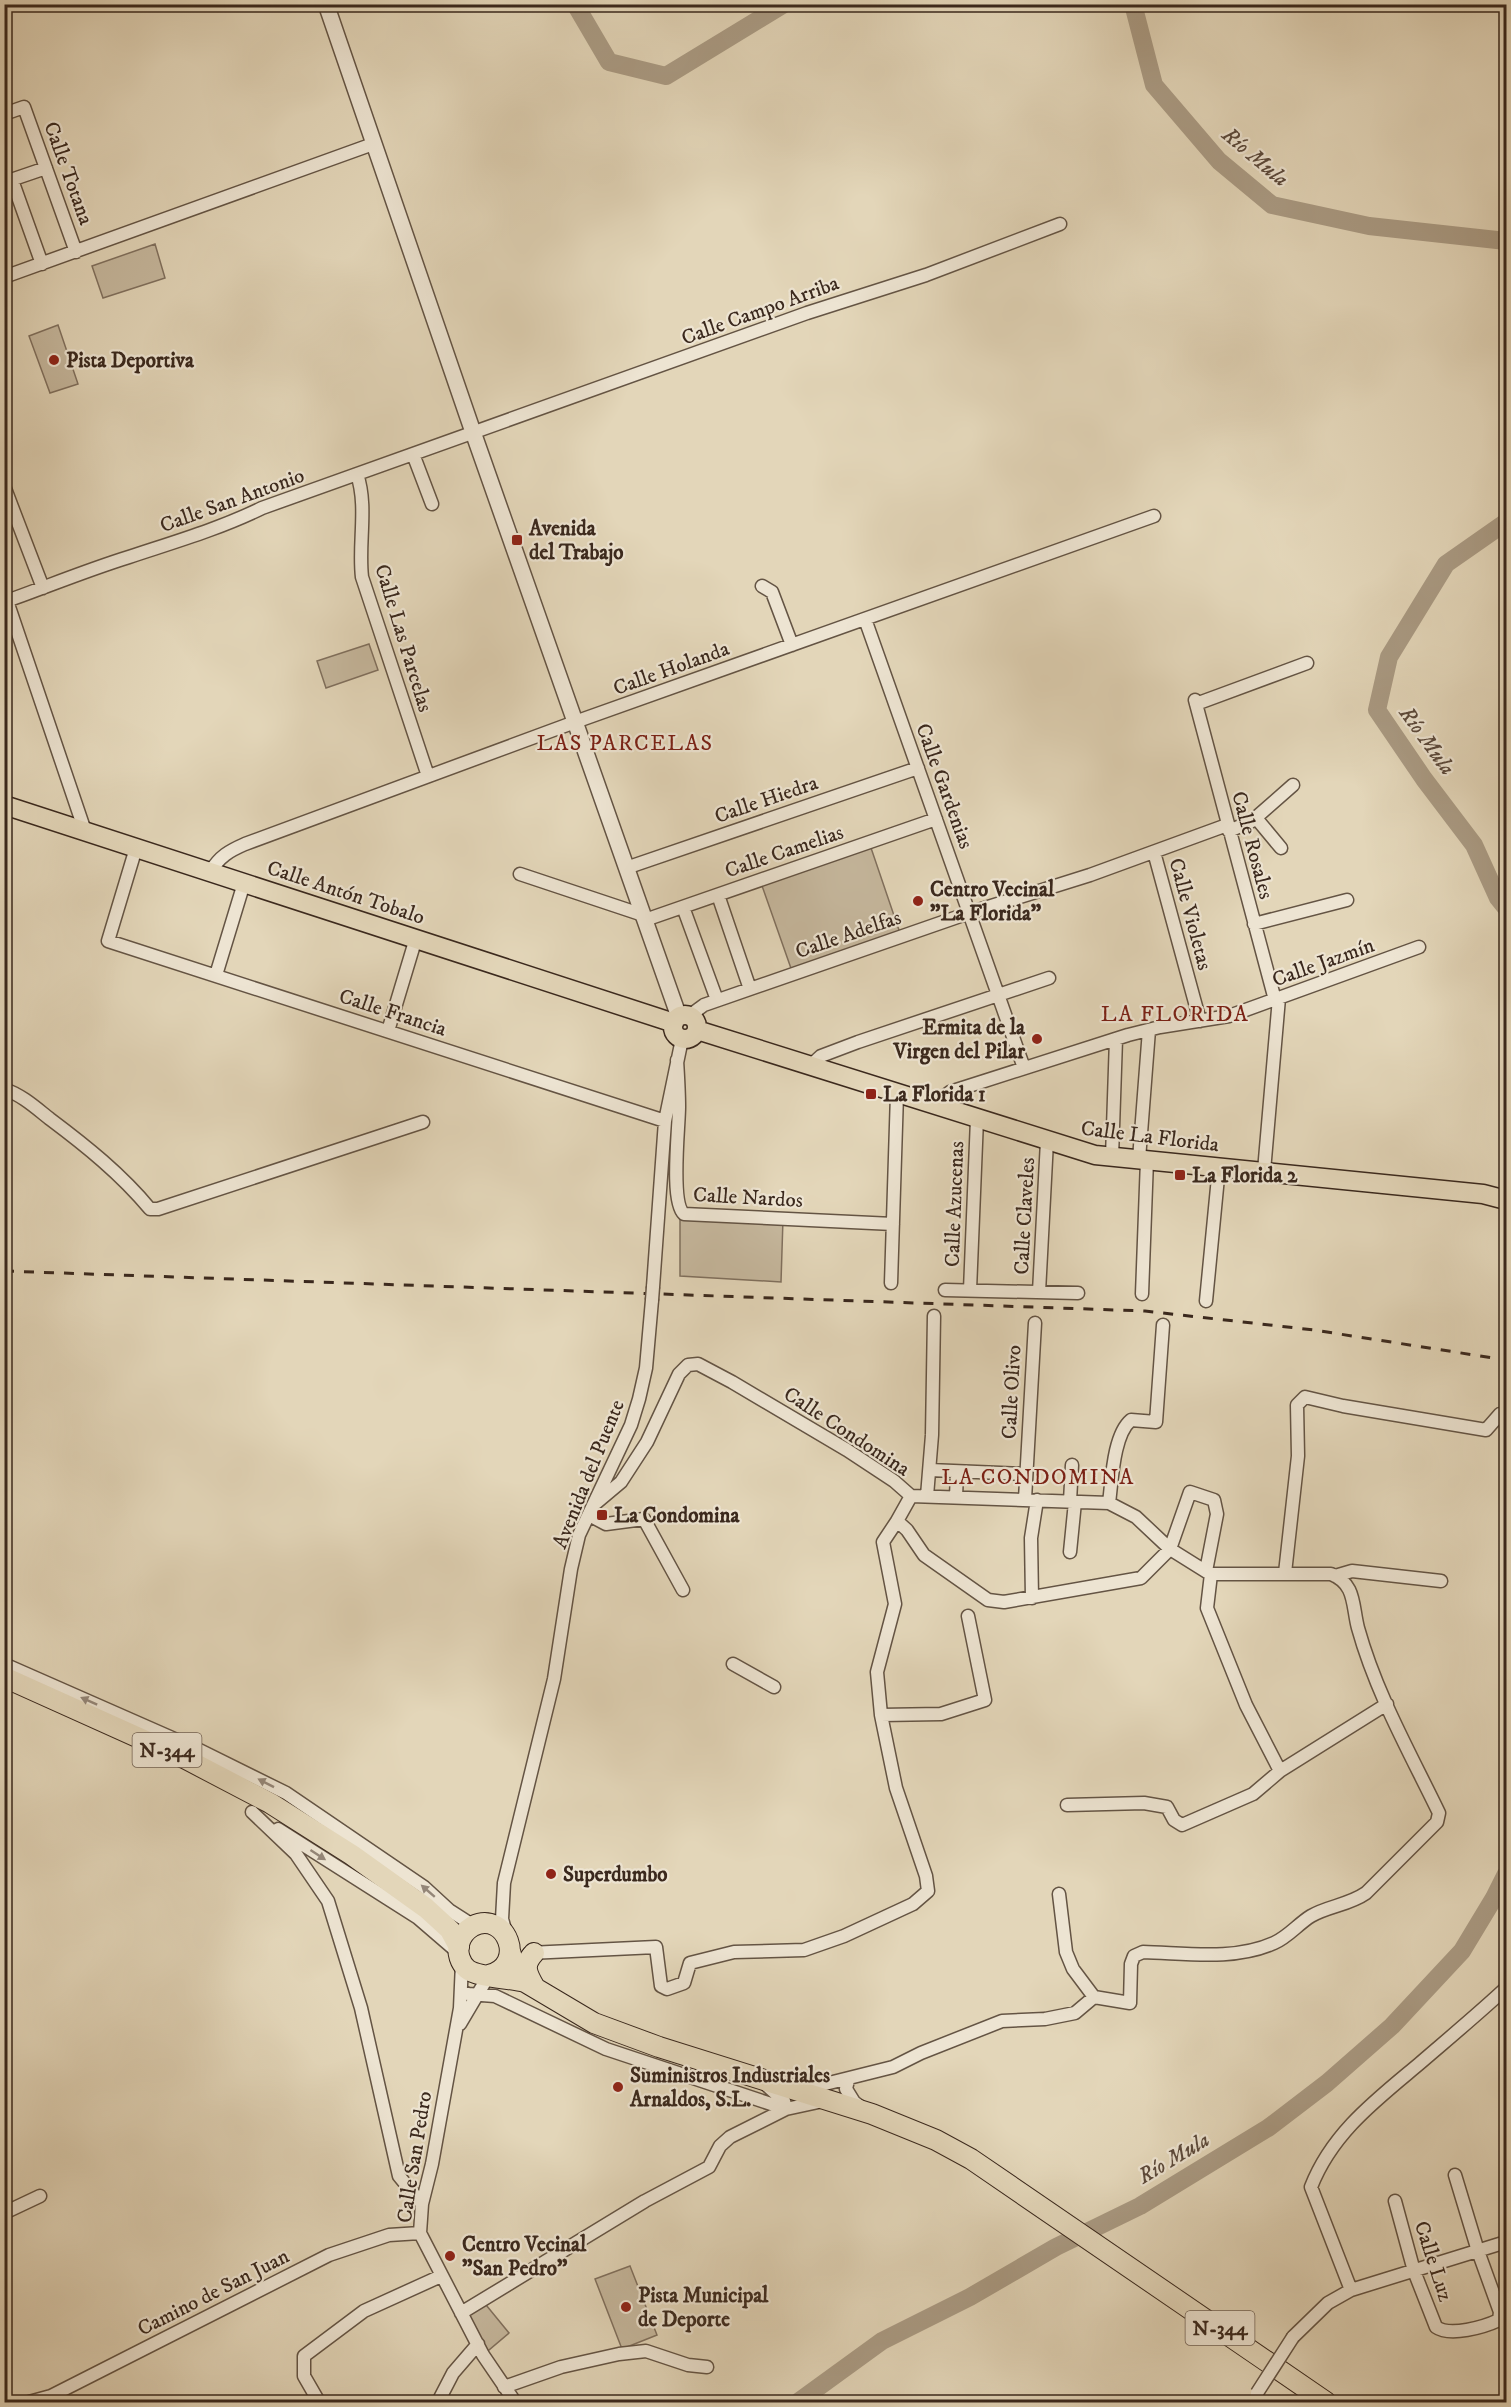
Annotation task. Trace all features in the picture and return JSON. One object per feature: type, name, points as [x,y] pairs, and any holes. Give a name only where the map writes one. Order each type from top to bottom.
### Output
[{"type":"highway","name":"N-344","points":[[4,1677],[229,1780],[352,1855],[426,1908],[455,1923],[494,1926],[500,1929],[509,1945]]},
{"type":"highway","points":[[426,1908],[450,1930],[460,1956],[477,1974],[531,1986]]},
{"type":"highway","points":[[460,1956],[464,1934],[476,1925]]},
{"type":"highway","points":[[509,1945],[515,1969],[531,1986]]},
{"type":"highway","points":[[489,1975],[502,1968],[509,1945]]},
{"type":"highway","points":[[531,1986],[526,1971],[528,1959],[534,1953]]},
{"type":"highway","name":"N-344","points":[[531,1986],[594,2023],[626,2036],[872,2114],[920,2133],[962,2155],[1113,2255],[1326,2403]]},
{"type":"main road","name":"Calle Antón Tobalo","points":[[4,805],[684,1025]]},
{"type":"main road","name":"Calle La Florida","points":[[684,1025],[1095,1155],[1483,1194],[1506,1200]]},
{"type":"street","points":[[326,4],[473,432],[626,868],[684,1025]]},
{"type":"street","name":"Calle Totana","points":[[4,114],[24,107],[76,252]]},
{"type":"street","points":[[5,275],[76,252],[373,144]]},
{"type":"street","points":[[42,264],[8,181],[46,168]]},
{"type":"street","name":"Calle Campo Arriba","points":[[473,432],[807,313],[926,275],[1060,224]]},
{"type":"street","name":"Calle San Antonio","points":[[6,601],[128,557],[176,543],[262,508],[473,432]]},
{"type":"street","points":[[413,454],[432,504]]},
{"type":"street","name":"Calle Las Parcelas","points":[[357,474],[363,503],[360,554],[362,577],[428,776]]},
{"type":"street","points":[[4,486],[43,588]]},
{"type":"street","name":"Calle Holanda","points":[[210,872],[217,860],[227,852],[428,776],[1154,516]]},
{"type":"street","points":[[762,586],[772,592],[792,645]]},
{"type":"street","points":[[6,601],[85,831]]},
{"type":"street","name":"Calle Gardenias","points":[[865,619],[1024,1068]]},
{"type":"street","name":"Calle Rosales","points":[[1264,1171],[1277,999],[1254,924],[1196,702],[1307,663]]},
{"type":"street","name":"Calle Hiedra","points":[[626,868],[918,768]]},
{"type":"street","name":"Calle Adelfas","points":[[684,1025],[696,1008],[717,1000],[969,912],[1090,875],[1256,818],[1293,785]]},
{"type":"street","points":[[1256,818],[1281,848]]},
{"type":"street","name":"Calle Camelias","points":[[644,918],[683,907],[936,819]]},
{"type":"street","name":"Calle Francia","points":[[136,848],[108,941],[665,1121]]},
{"type":"street","name":"Calle Violetas","points":[[1154,852],[1200,1021]]},
{"type":"street","points":[[520,873],[644,918]]},
{"type":"street","points":[[216,975],[244,883]]},
{"type":"street","points":[[718,895],[750,989]]},
{"type":"street","points":[[1254,924],[1347,900]]},
{"type":"street","points":[[683,907],[717,1000]]},
{"type":"street","points":[[388,1030],[416,938]]},
{"type":"street","name":"Calle Jazmín","points":[[933,1105],[950,1092],[1149,1030],[1229,1016],[1419,947]]},
{"type":"street","points":[[810,1066],[821,1056],[1049,978]]},
{"type":"street","name":"Avenida del Puente","points":[[476,1925],[488,1918],[504,1883],[554,1679],[571,1569],[579,1535],[631,1425],[639,1399],[646,1368],[665,1121],[684,1025]]},
{"type":"street","points":[[1142,1294],[1143,1160],[1149,1030]]},
{"type":"street","points":[[1112,1157],[1116,1039]]},
{"type":"street","name":"Calle Nardos","points":[[677,1060],[678,1205],[684,1214],[893,1224]]},
{"type":"street","points":[[4,1089],[16,1093],[75,1138],[128,1183],[150,1209],[158,1209],[423,1122]]},
{"type":"street","points":[[891,1283],[897,1094]]},
{"type":"street","name":"Calle Azucenas","points":[[970,1290],[977,1119]]},
{"type":"street","name":"Calle Claveles","points":[[1039,1292],[1047,1141]]},
{"type":"street","points":[[1206,1301],[1219,1167]]},
{"type":"street","points":[[945,1290],[1078,1293]]},
{"type":"street","points":[[927,1496],[930,1470],[934,1316]]},
{"type":"street","name":"Calle Olivo","points":[[1032,1598],[1031,1499],[1026,1474],[1035,1323]]},
{"type":"street","points":[[1109,1503],[1114,1462],[1125,1425],[1131,1420],[1156,1422],[1163,1325]]},
{"type":"street","name":"Calle Condomina","points":[[596,1503],[621,1482],[647,1442],[680,1374],[688,1365],[698,1364],[848,1450],[911,1496],[1109,1503],[1136,1517],[1170,1549],[1208,1573]]},
{"type":"street","points":[[1285,1573],[1298,1456],[1297,1405],[1305,1397],[1343,1406],[1486,1430],[1500,1414]]},
{"type":"street","points":[[1070,1552],[1073,1501],[1072,1466]]},
{"type":"street","points":[[930,1470],[1026,1474]]},
{"type":"street","points":[[956,1497],[957,1472]]},
{"type":"street","points":[[897,1521],[907,1530],[924,1555],[988,1600],[1004,1602],[1141,1578],[1170,1549],[1190,1492],[1214,1500],[1216,1514],[1208,1573],[1207,1608],[1246,1705],[1280,1771]]},
{"type":"street","points":[[509,1945],[534,1953],[656,1947],[661,1986],[667,1989],[684,1983],[690,1963],[734,1952],[804,1950],[844,1936],[913,1904],[928,1891],[926,1876],[896,1788],[881,1715],[877,1672],[895,1604],[883,1542],[911,1496]]},
{"type":"street","points":[[589,1515],[606,1524],[644,1519],[682,1590]]},
{"type":"street","points":[[1335,1576],[1352,1571],[1441,1581]]},
{"type":"street","points":[[1059,1894],[1066,1952],[1073,1969],[1094,1997],[1130,2003],[1131,1964],[1134,1956],[1143,1952],[1231,1954],[1259,1949],[1277,1942],[1312,1916],[1355,1901],[1366,1893],[1437,1822],[1439,1814],[1373,1673],[1358,1628],[1349,1587],[1342,1579],[1335,1576],[1285,1573],[1208,1573]]},
{"type":"street","points":[[881,1715],[941,1714],[985,1700],[968,1616]]},
{"type":"street","points":[[4,1664],[195,1748],[286,1794],[424,1887],[449,1910],[476,1925]]},
{"type":"street","points":[[734,1664],[774,1687]]},
{"type":"street","points":[[1067,1805],[1144,1803],[1167,1807],[1173,1820],[1182,1826],[1253,1794],[1280,1771],[1387,1704]]},
{"type":"street","points":[[422,2204],[399,2176],[361,2008],[328,1901],[296,1854],[252,1812],[418,1918],[448,1942],[460,1956]]},
{"type":"street","name":"Avenida del Puente","points":[[504,1883],[502,1918],[509,1945]]},
{"type":"street","name":"Calle San Pedro","points":[[460,1956],[461,1991],[432,2164],[422,2204],[420,2233],[461,2313],[515,2403]]},
{"type":"street","name":"Calle San Pedro","points":[[453,2038],[489,1975]]},
{"type":"street","points":[[1352,2290],[1311,2187],[1319,2166],[1342,2132],[1365,2109],[1506,1988]]},
{"type":"street","points":[[461,1991],[495,1996],[606,2049],[786,2109]]},
{"type":"street","points":[[800,2090],[848,2080],[893,2067],[921,2053],[1002,2021],[1045,2019],[1075,2013],[1094,1997]]},
{"type":"street","points":[[760,2079],[784,2101],[786,2109]]},
{"type":"street","points":[[848,2080],[846,2089],[854,2102],[872,2114]]},
{"type":"street","points":[[461,2313],[645,2201],[709,2167],[720,2146],[730,2137],[786,2109],[831,2100]]},
{"type":"street","points":[[1455,2175],[1478,2251]]},
{"type":"street","points":[[4,2213],[40,2196]]},
{"type":"street","name":"Calle Luz","points":[[1395,2201],[1414,2271],[1429,2312],[1437,2327],[1442,2331],[1467,2330],[1499,2320],[1500,2312],[1478,2251]]},
{"type":"street","name":"Camino de San Juan","points":[[29,2403],[51,2396],[329,2255],[389,2235],[420,2233]]},
{"type":"street","points":[[1254,2398],[1293,2337],[1328,2303],[1352,2290],[1506,2242]]},
{"type":"street","points":[[319,2403],[304,2376],[304,2356],[364,2311],[441,2276]]},
{"type":"street","points":[[438,2403],[453,2373],[478,2343]]},
{"type":"street","points":[[504,2387],[561,2367],[619,2354],[646,2351],[688,2365],[706,2367]]},
{"type":"shaded area","points":[[155,244],[165,278],[103,298],[92,266]]},
{"type":"shaded area","name":"Pista Deportiva","points":[[58,325],[78,384],[50,393],[29,336]]},
{"type":"shaded area","points":[[369,644],[378,670],[326,688],[317,661]]},
{"type":"shaded area","points":[[869,842],[901,936],[793,974],[760,880]]},
{"type":"shaded area","points":[[680,1211],[783,1219],[781,1282],[680,1276]]},
{"type":"shaded area","name":"Pista Municipal de Deporte","points":[[630,2266],[657,2335],[622,2349],[595,2279]]},
{"type":"shaded area","points":[[482,2300],[509,2333],[483,2355],[461,2313]]},
{"type":"waterway","name":"Río Mula","points":[[575,4],[609,62],[666,76],[784,4]]},
{"type":"waterway","name":"Río Mula","points":[[1133,4],[1154,85],[1219,161],[1272,205],[1369,226],[1506,241]]},
{"type":"waterway","name":"Río Mula","points":[[1506,522],[1446,564],[1389,657],[1377,710],[1424,779],[1474,845],[1498,898],[1506,908]]},
{"type":"waterway","name":"Río Mula","points":[[798,2402],[882,2341],[970,2297],[1056,2247],[1140,2206],[1268,2128],[1327,2083],[1392,2026],[1462,1951],[1506,1874]]},
{"type":"railway","points":[[4,1271],[1145,1311],[1314,1330],[1506,1360]]},
{"type":"place","name":"Pista Deportiva","points":[[54,360]]},
{"type":"place","name":"Avenida del Trabajo","points":[[517,540]]},
{"type":"place","name":"Centro Vecinal \"La Florida\"","points":[[918,901]]},
{"type":"place","name":"Ermita de la Virgen del Pilar","points":[[1037,1039]]},
{"type":"place","name":"La Florida 1","points":[[871,1094]]},
{"type":"place","name":"La Florida 2","points":[[1180,1175]]},
{"type":"place","name":"La Condomina","points":[[602,1515]]},
{"type":"place","name":"Superdumbo","points":[[551,1874]]},
{"type":"place","name":"Suministros Industriales Arnaldos, S.L.","points":[[618,2087]]},
{"type":"place","name":"Centro Vecinal \"San Pedro\"","points":[[450,2256]]},
{"type":"place","name":"Pista Municipal de Deporte","points":[[626,2307]]},
{"type":"district","name":"LAS PARCELAS","points":[[625,742]]},
{"type":"district","name":"LA FLORIDA","points":[[1175,1013]]},
{"type":"district","name":"LA CONDOMINA","points":[[1038,1476]]}]
